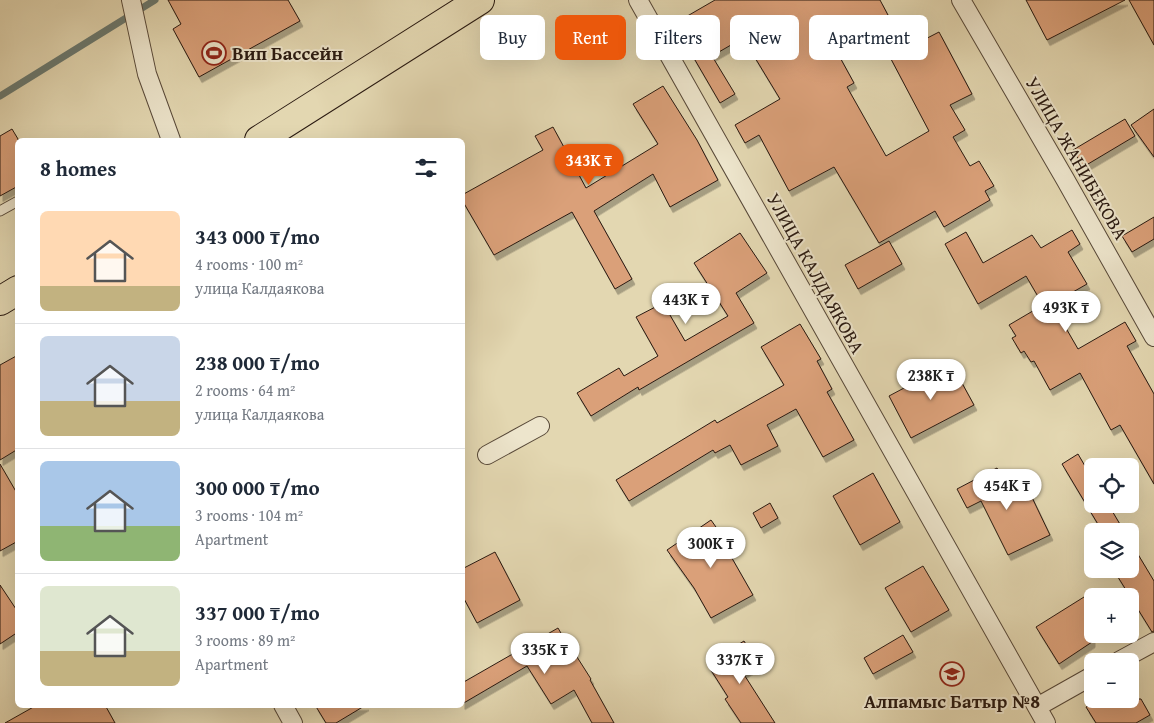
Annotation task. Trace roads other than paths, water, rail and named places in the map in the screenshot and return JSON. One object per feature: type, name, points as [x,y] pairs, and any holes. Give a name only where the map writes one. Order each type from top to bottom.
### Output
[{"type":"main road","points":[[262,138],[480,0]]},
{"type":"main road","points":[[0,301],[15,292]]},
{"type":"street","name":"УЛИЦА КАЛДАЯКОВА","points":[[638,0],[1046,723]]},
{"type":"street","name":"УЛИЦА ЖАНИБЕКОВА","points":[[961,0],[1154,337]]},
{"type":"street","points":[[131,1],[147,74],[171,138]]},
{"type":"street","points":[[487,455],[540,426]]},
{"type":"street","points":[[1134,653],[1154,642]]},
{"type":"street","points":[[1037,707],[1084,681]]},
{"type":"street","points":[[285,708],[293,723]]},
{"type":"lane","points":[[0,211],[15,203]]},
{"type":"waterway","points":[[0,96],[155,0]]},
{"type":"place","name":"Вип Бассейн","points":[[214,53]]},
{"type":"place","name":"Алпамыс Батыр №8","points":[[952,674]]}]
